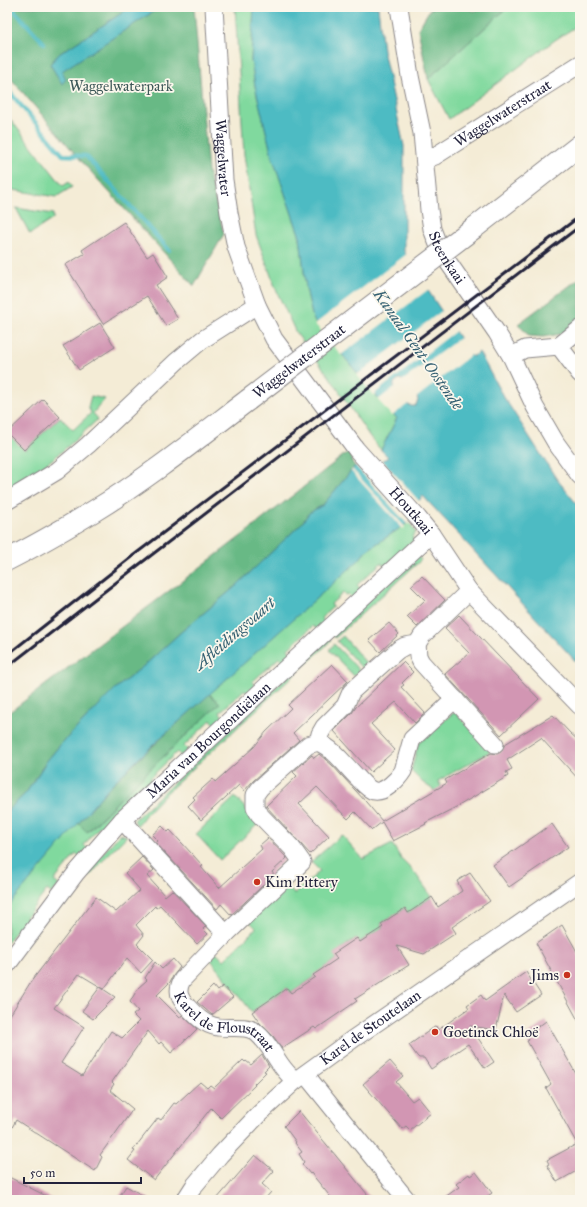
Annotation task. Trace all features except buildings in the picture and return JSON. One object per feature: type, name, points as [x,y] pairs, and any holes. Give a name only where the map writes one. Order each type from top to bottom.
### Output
[{"type":"main road","name":"Waggelwaterstraat","points":[[7,560],[39,544],[96,510],[157,468],[474,228],[580,145]]},
{"type":"street","name":"Waggelwater","points":[[214,7],[224,180],[236,247],[257,305]]},
{"type":"street","name":"Steenkaai","points":[[399,7],[410,76],[422,133],[432,229],[439,247],[448,262],[498,332],[535,407],[556,443],[580,476]]},
{"type":"street","name":"Waggelwaterstraat","points":[[425,160],[435,156],[580,64]]},
{"type":"street","name":"Houtkaai","points":[[257,305],[274,339],[364,459],[431,534],[469,591],[580,706]]},
{"type":"street","points":[[7,501],[57,470],[88,445],[177,360],[223,326],[257,305]]},
{"type":"street","points":[[511,356],[525,349],[559,346],[580,329]]},
{"type":"street","points":[[559,346],[580,374]]},
{"type":"street","name":"Maria van Bourgondiëlaan","points":[[7,965],[76,873],[122,820],[431,534]]},
{"type":"street","points":[[469,591],[422,636],[417,644],[418,656],[421,662],[495,744]]},
{"type":"street","points":[[318,742],[324,727],[345,706],[352,692],[398,650],[405,646],[417,644]]},
{"type":"street","points":[[122,820],[226,934],[302,862],[292,848],[255,807],[255,795],[260,788],[308,745],[318,742],[328,747],[368,788],[378,791],[383,790],[403,771],[412,739],[455,699]]},
{"type":"street","name":"Karel de Stoutelaan","points":[[185,1200],[194,1186],[259,1114],[300,1078],[353,1039],[580,882]]},
{"type":"street","name":"Karel de Floustraat","points":[[226,934],[182,980],[179,986],[178,994],[182,1001],[200,1020],[218,1027],[250,1029],[256,1032],[281,1066],[300,1078],[406,1200]]},
{"type":"green space","name":"Waggelwaterpark","points":[[7,7],[131,7],[59,54],[50,64],[62,83],[61,71],[153,12],[156,7],[194,7],[208,171],[224,234],[194,286],[83,163],[7,74]]},
{"type":"green space","points":[[235,7],[254,7],[251,60],[255,86],[272,156],[300,237],[306,288],[313,319],[386,408],[397,418],[381,450],[370,437],[329,376],[296,333],[277,292],[256,235],[244,155]]},
{"type":"green space","points":[[441,7],[463,7],[474,11],[486,7],[508,7],[428,79],[418,29],[430,9]]},
{"type":"green space","points":[[508,7],[580,7],[580,24],[555,40],[449,119],[428,79]]},
{"type":"green space","points":[[7,115],[63,186],[69,182],[72,187],[56,197],[7,189]]},
{"type":"green space","points":[[16,208],[53,214],[53,219],[30,234]]},
{"type":"green space","points":[[580,278],[580,320],[561,334],[543,337],[529,336],[518,324]]},
{"type":"green space","points":[[91,396],[105,399],[93,413],[98,419],[44,466],[7,489],[7,432],[25,450],[60,417],[73,430],[91,413],[88,407]]},
{"type":"green space","points":[[349,451],[352,462],[355,466],[323,505],[309,513],[302,523],[235,587],[115,689],[60,745],[46,762],[26,793],[7,811],[7,714],[244,534]]},
{"type":"green space","points":[[409,522],[416,532],[412,537],[414,540],[386,566],[381,563],[357,585],[361,589],[352,598],[348,594],[346,595],[343,593],[331,604],[333,607],[321,618],[325,622],[317,630],[313,626],[288,649],[291,654],[283,662],[279,658],[252,682],[256,686],[248,693],[244,690],[220,712],[223,717],[215,724],[211,720],[184,746],[188,750],[181,756],[177,752],[150,778],[153,782],[147,788],[143,784],[127,799],[131,803],[105,830],[100,826],[84,845],[88,849],[81,857],[76,854],[54,881],[59,885],[52,894],[47,890],[26,917],[30,921],[24,930],[19,927],[7,943],[7,908],[78,823],[88,832],[140,779],[220,703],[209,694],[358,561],[366,551]]},
{"type":"green space","points":[[417,555],[421,560],[335,638],[332,634]]},
{"type":"green space","points":[[343,636],[367,664],[362,668],[337,641]]},
{"type":"green space","points":[[328,638],[331,641],[162,797],[137,826],[134,820]]},
{"type":"green space","points":[[334,644],[360,671],[354,676],[329,650]]},
{"type":"green space","points":[[209,694],[220,703],[87,832],[78,823],[109,787]]},
{"type":"green space","points":[[453,713],[456,713],[491,751],[438,781],[453,808],[411,771],[418,744]]},
{"type":"green space","points":[[235,797],[259,823],[220,860],[196,834]]},
{"type":"green space","points":[[120,834],[127,836],[89,877],[85,873]]},
{"type":"green space","points":[[342,835],[363,859],[392,844],[402,860],[415,873],[432,897],[408,913],[405,908],[381,924],[383,927],[360,942],[356,938],[334,954],[337,959],[314,975],[315,977],[291,993],[287,988],[252,1012],[211,960],[216,953],[224,960],[256,928],[247,919],[286,885],[294,894],[320,871],[311,862]]},
{"type":"water","points":[[131,7],[156,7],[153,12],[62,71],[66,79],[62,84],[50,64],[59,54]]},
{"type":"water","points":[[254,7],[378,7],[383,50],[404,146],[404,251],[423,283],[472,357],[479,352],[500,391],[556,478],[580,508],[580,666],[423,496],[413,507],[409,522],[366,551],[358,561],[153,745],[109,787],[7,908],[7,811],[26,793],[46,762],[60,745],[115,689],[235,587],[302,523],[309,513],[323,505],[355,466],[380,462],[388,457],[381,450],[397,418],[386,408],[313,319],[306,288],[300,237],[272,156],[255,86],[251,60]],"holes":[[[399,379],[409,384],[416,394],[418,401],[415,406],[407,405],[400,399],[395,391],[394,383]]]},
{"type":"pier","points":[[408,253],[429,289],[341,355],[315,324]]},
{"type":"pier","points":[[443,310],[457,330],[373,395],[357,375]]},
{"type":"pier","points":[[461,337],[472,354],[416,398],[402,381]]},
{"type":"pier","points":[[396,386],[408,404],[392,416],[378,400]]},
{"type":"pier","points":[[381,459],[420,502],[414,508],[411,522],[408,525],[354,464]]},
{"type":"pier","points":[[352,469],[405,527],[403,529],[351,471]]},
{"type":"waterway","points":[[11,7],[44,43]]},
{"type":"waterway","points":[[7,89],[63,155],[86,156],[169,250]]},
{"type":"railway","points":[[7,655],[130,558],[580,216]]},
{"type":"railway","points":[[7,667],[580,226]]},
{"type":"place","name":"Kim Pittery","points":[[257,882]]},
{"type":"place","name":"Jims","points":[[567,975]]},
{"type":"place","name":"Goetinck Chloë","points":[[435,1032]]},
{"type":"water label","name":"Kanaal Gent-Oostende","points":[[419,349]]},
{"type":"water label","name":"Afleidingsvaart","points":[[234,633]]}]
